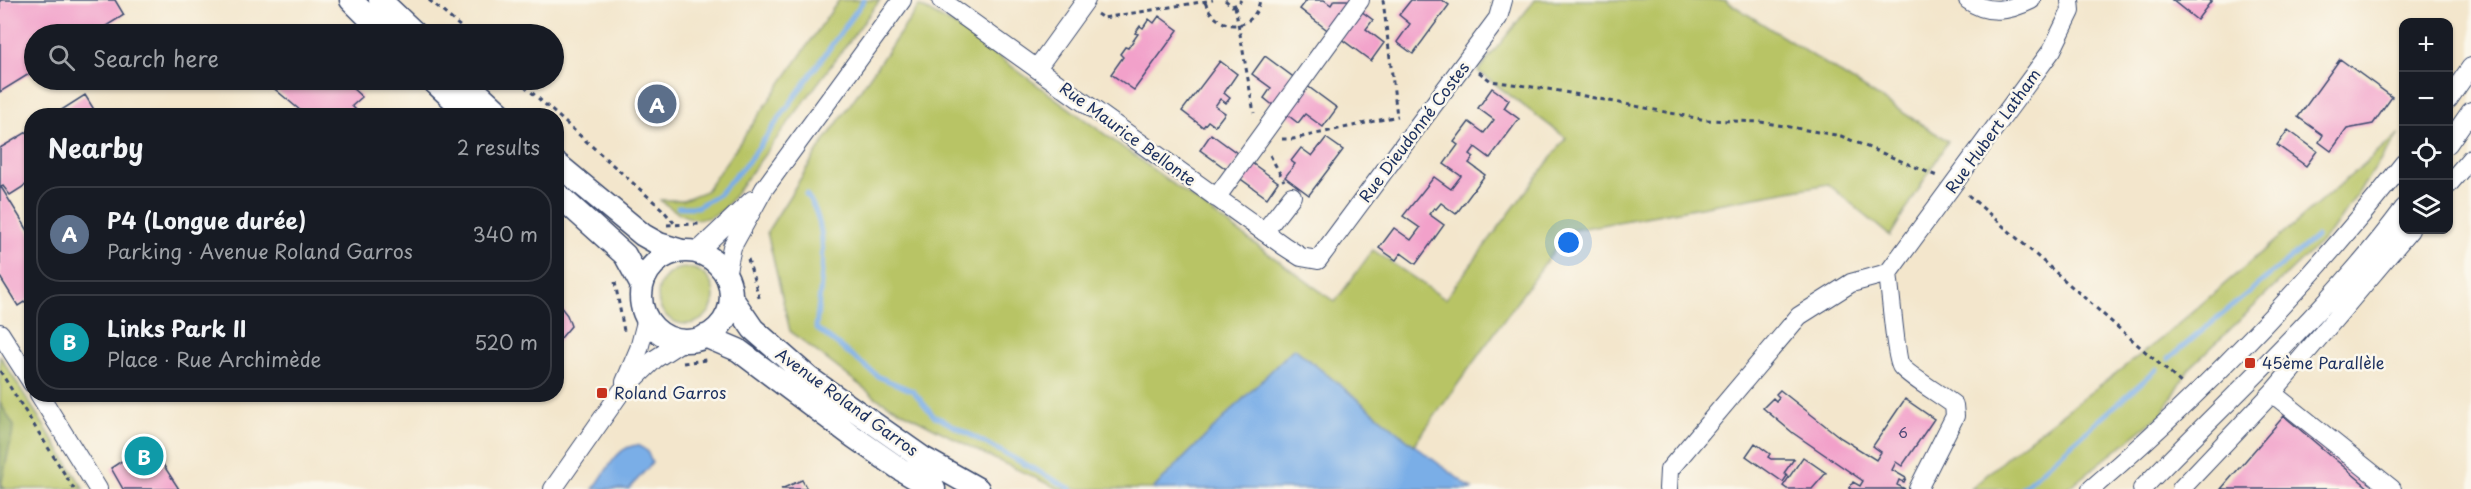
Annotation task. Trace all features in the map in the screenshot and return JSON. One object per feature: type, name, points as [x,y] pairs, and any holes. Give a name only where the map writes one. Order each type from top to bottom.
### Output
[{"type":"main road","points":[[351,0],[375,24]]},
{"type":"main road","points":[[380,0],[405,24]]},
{"type":"main road","points":[[443,90],[462,108]]},
{"type":"main road","points":[[475,90],[494,108]]},
{"type":"main road","points":[[564,170],[643,235],[659,244],[714,261],[729,286],[729,309],[716,330],[694,338],[663,334],[647,318],[643,308],[642,286],[625,255],[564,200]]},
{"type":"main road","points":[[642,286],[648,273],[657,262],[669,255],[690,252]]},
{"type":"main road","name":"Avenue Roland Garros","points":[[729,286],[753,329],[809,378],[923,458],[978,489]]},
{"type":"main road","name":"Avenue Roland Garros","points":[[694,338],[738,350],[844,430],[900,469],[934,489]]},
{"type":"street","points":[[729,286],[732,247],[765,189],[902,0]]},
{"type":"street","name":"Rue Maurice Bellonte","points":[[941,0],[1264,232],[1301,257],[1318,261]]},
{"type":"street","points":[[1216,198],[1360,0]]},
{"type":"street","name":"Rue Dieudonné Costes","points":[[1318,261],[1498,18],[1503,0]]},
{"type":"street","points":[[1968,0],[1978,8],[1993,12],[2031,0]]},
{"type":"street","name":"Rue Hubert Latham","points":[[1888,273],[2052,50],[2071,11],[2070,0]]},
{"type":"street","points":[[1037,68],[1085,2]]},
{"type":"street","points":[[2453,93],[2471,67]]},
{"type":"street","points":[[2453,137],[2471,111]]},
{"type":"street","points":[[2452,180],[2471,158]]},
{"type":"street","points":[[2091,489],[2195,396],[2315,271],[2399,168]]},
{"type":"street","points":[[690,252],[765,189]]},
{"type":"street","points":[[1264,232],[1292,196]]},
{"type":"street","points":[[2142,489],[2295,334],[2360,263],[2399,213]]},
{"type":"street","points":[[2181,489],[2272,393],[2407,234]]},
{"type":"street","points":[[1668,489],[1669,470],[1799,316],[1851,283],[1888,273],[1896,353],[1901,367],[1954,405],[1955,416],[1918,489]]},
{"type":"street","points":[[621,392],[639,349],[647,318]]},
{"type":"street","points":[[0,333],[24,370]]},
{"type":"street","points":[[553,489],[621,392],[655,359],[694,338]]},
{"type":"street","points":[[2272,393],[2392,489]]},
{"type":"street","points":[[43,402],[98,489]]},
{"type":"path","points":[[429,0],[457,24]]},
{"type":"path","points":[[1085,2],[1103,18],[1213,0]]},
{"type":"path","points":[[1225,0],[1229,5],[1235,6]]},
{"type":"path","points":[[1235,6],[1241,0]]},
{"type":"path","points":[[1204,1],[1208,12],[1216,21],[1227,25],[1238,25],[1256,13],[1260,0]]},
{"type":"path","points":[[1259,139],[1293,139],[1398,116],[1383,0]]},
{"type":"path","points":[[1235,6],[1259,139],[1276,162],[1292,196]]},
{"type":"path","points":[[1465,63],[1491,81],[1544,88],[1706,120],[1761,122],[1841,136],[1954,183],[2153,356],[2195,396]]},
{"type":"path","points":[[529,90],[549,108]]},
{"type":"path","points":[[564,121],[662,209],[675,224]]},
{"type":"path","points":[[749,260],[760,303]]},
{"type":"path","points":[[615,276],[624,334]]},
{"type":"path","points":[[677,363],[707,360]]},
{"type":"path","points":[[0,371],[74,489]]},
{"type":"green space","points":[[839,0],[880,0],[724,209],[706,218],[690,218],[660,200],[683,200],[706,191]]},
{"type":"green space","points":[[1535,0],[1725,0],[1948,141],[1890,236],[1828,184],[1568,231],[1414,445],[1294,348],[1153,489],[1059,489],[984,454],[878,399],[790,331],[767,232],[819,149],[919,6],[959,28],[1335,302],[1373,250],[1445,299],[1566,138],[1478,71]]},
{"type":"green space","points":[[2399,134],[2331,232],[2188,370],[2163,413],[2067,489],[1971,489],[2015,450],[2162,338]]},
{"type":"green space","points":[[680,268],[692,268],[702,272],[710,280],[714,296],[710,312],[702,320],[692,324],[680,324],[670,320],[662,312],[658,302],[658,290],[662,280],[670,272]]},
{"type":"green space","points":[[0,356],[24,394],[24,402],[29,402],[84,489],[0,489]]},
{"type":"green space","points":[[0,403],[14,426],[1,486],[5,489],[0,489]]},
{"type":"water","points":[[1294,348],[1414,445],[1472,489],[1153,489]]},
{"type":"water","points":[[638,445],[647,451],[652,463],[629,489],[593,489],[617,455],[623,450]]},
{"type":"building","points":[[0,0],[115,0],[124,15],[109,24],[24,24],[24,77],[0,92]]},
{"type":"building","points":[[1307,0],[1324,0],[1331,5],[1334,0],[1347,0],[1351,3],[1330,32],[1300,9]]},
{"type":"building","points":[[1411,0],[1442,0],[1449,5],[1413,54],[1397,42],[1410,24],[1399,15]]},
{"type":"building","points":[[2172,0],[2212,0],[2197,20]]},
{"type":"building","points":[[1361,11],[1373,20],[1366,29],[1384,43],[1371,61],[1340,38]]},
{"type":"building","points":[[1159,16],[1178,30],[1134,90],[1111,74],[1123,57],[1120,54],[1125,47],[1128,48],[1138,34],[1135,33],[1140,26],[1143,28],[1149,19],[1154,23]]},
{"type":"building","points":[[1265,56],[1296,79],[1275,107],[1264,98],[1271,88],[1252,74]]},
{"type":"building","points":[[2340,59],[2392,97],[2373,124],[2347,129],[2331,151],[2319,142],[2323,135],[2298,117]]},
{"type":"building","points":[[1220,61],[1237,74],[1224,93],[1230,98],[1226,103],[1220,99],[1215,106],[1225,113],[1215,126],[1208,121],[1203,127],[1182,111]]},
{"type":"building","points":[[1306,85],[1337,108],[1323,127],[1305,114],[1298,123],[1285,113]]},
{"type":"building","points":[[1492,88],[1509,100],[1504,108],[1519,119],[1490,158],[1475,147],[1470,154],[1474,157],[1469,163],[1485,175],[1456,214],[1441,203],[1429,214],[1444,225],[1416,264],[1401,253],[1396,260],[1379,248],[1394,228],[1411,240],[1420,228],[1403,216],[1434,177],[1451,189],[1461,176],[1444,164],[1458,145],[1454,142],[1469,122],[1484,133],[1494,120],[1478,108]]},
{"type":"building","points":[[276,90],[354,90],[362,97],[352,106],[354,108],[297,108]]},
{"type":"building","points":[[85,95],[93,108],[65,108]]},
{"type":"building","points":[[2288,130],[2317,151],[2306,166],[2277,145]]},
{"type":"building","points":[[24,134],[24,186],[10,195],[3,186],[1,187],[24,224],[24,302],[18,306],[0,277],[0,148]]},
{"type":"building","points":[[1211,134],[1241,156],[1229,171],[1200,150]]},
{"type":"building","points":[[1326,138],[1343,150],[1309,195],[1285,177],[1295,164],[1291,161],[1301,148],[1312,156]]},
{"type":"building","points":[[1249,161],[1278,182],[1267,198],[1238,177]]},
{"type":"building","points":[[564,311],[567,315],[571,326],[564,334]]},
{"type":"building","points":[[1780,390],[1841,438],[1876,460],[1881,452],[1873,446],[1905,399],[1934,419],[1902,466],[1896,462],[1892,470],[1906,478],[1904,482],[1899,480],[1897,485],[1905,489],[1849,489],[1853,482],[1860,486],[1863,481],[1793,433],[1763,408],[1773,398],[1776,401],[1779,397],[1776,394]]},
{"type":"building","points":[[2284,416],[2370,489],[2221,489]]},
{"type":"building","points":[[149,443],[179,489],[123,489],[111,468]]},
{"type":"building","points":[[1755,443],[1770,454],[1768,457],[1771,459],[1794,459],[1784,473],[1787,476],[1783,482],[1746,456]]},
{"type":"building","points":[[1803,457],[1826,473],[1812,489],[1787,489],[1783,486]]},
{"type":"building","points":[[802,480],[807,489],[781,489]]},
{"type":"waterway","points":[[678,207],[697,207],[719,194],[751,158],[864,0]]},
{"type":"waterway","points":[[806,194],[820,224],[822,241],[822,276],[816,328],[879,377],[913,391],[933,415],[1071,489]]},
{"type":"waterway","points":[[2168,359],[2316,237]]},
{"type":"waterway","points":[[2021,489],[2157,369]]},
{"type":"place","name":"P4 (Longue durée)","points":[[657,104]]},
{"type":"place","name":"45ème Parallèle","points":[[2250,363]]},
{"type":"place","name":"Roland Garros","points":[[602,393]]},
{"type":"place","name":"Links Park II","points":[[144,456]]}]
